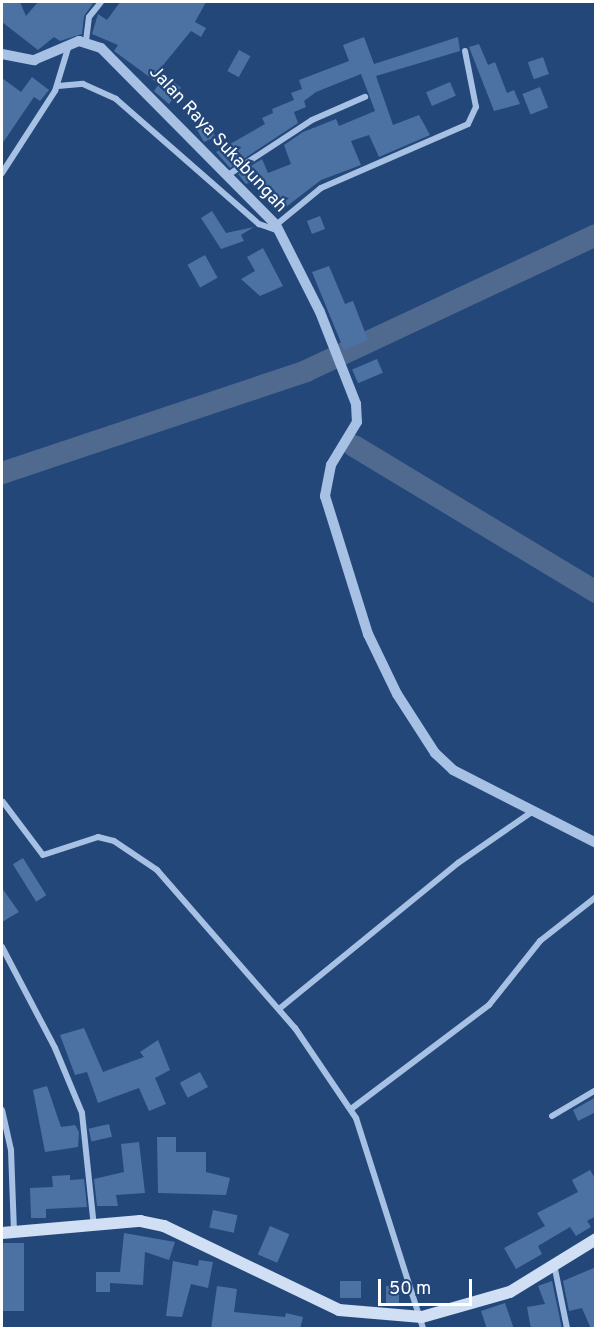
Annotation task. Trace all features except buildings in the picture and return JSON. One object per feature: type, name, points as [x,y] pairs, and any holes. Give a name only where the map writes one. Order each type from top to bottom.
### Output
[{"type":"main road","points":[[8,1233],[94,1227],[140,1221],[164,1226],[339,1310],[422,1323],[470,1307],[555,1269],[596,1239]]},
{"type":"street","points":[[2,54],[34,60],[86,41],[89,17],[101,2]]},
{"type":"street","name":"Jalan Raya Sukabungah","points":[[86,41],[136,78],[278,228],[320,312],[353,396],[357,422],[331,465],[325,496],[378,658],[415,726],[444,763],[596,843]]},
{"type":"street","points":[[2,173],[58,86],[70,45]]},
{"type":"street","points":[[58,86],[83,84],[116,99],[259,224],[278,228],[321,188],[468,124],[476,107],[465,51]]},
{"type":"street","points":[[228,175],[312,120],[365,97]]},
{"type":"street","points":[[3,802],[43,855],[98,837],[114,842],[157,870],[279,1009],[351,1109],[422,1323]]},
{"type":"street","points":[[279,1009],[458,863],[533,811]]},
{"type":"street","points":[[351,1109],[489,1005],[540,941],[596,897]]},
{"type":"street","points":[[2,947],[55,1048],[82,1113],[94,1227]]},
{"type":"street","points":[[552,1116],[596,1090]]},
{"type":"street","points":[[2,1110],[11,1150],[8,1233]]},
{"type":"street","points":[[555,1269],[567,1329]]},
{"type":"waterway","points":[[2,473],[306,371],[596,235]]},
{"type":"waterway","points":[[354,446],[596,592]]}]
